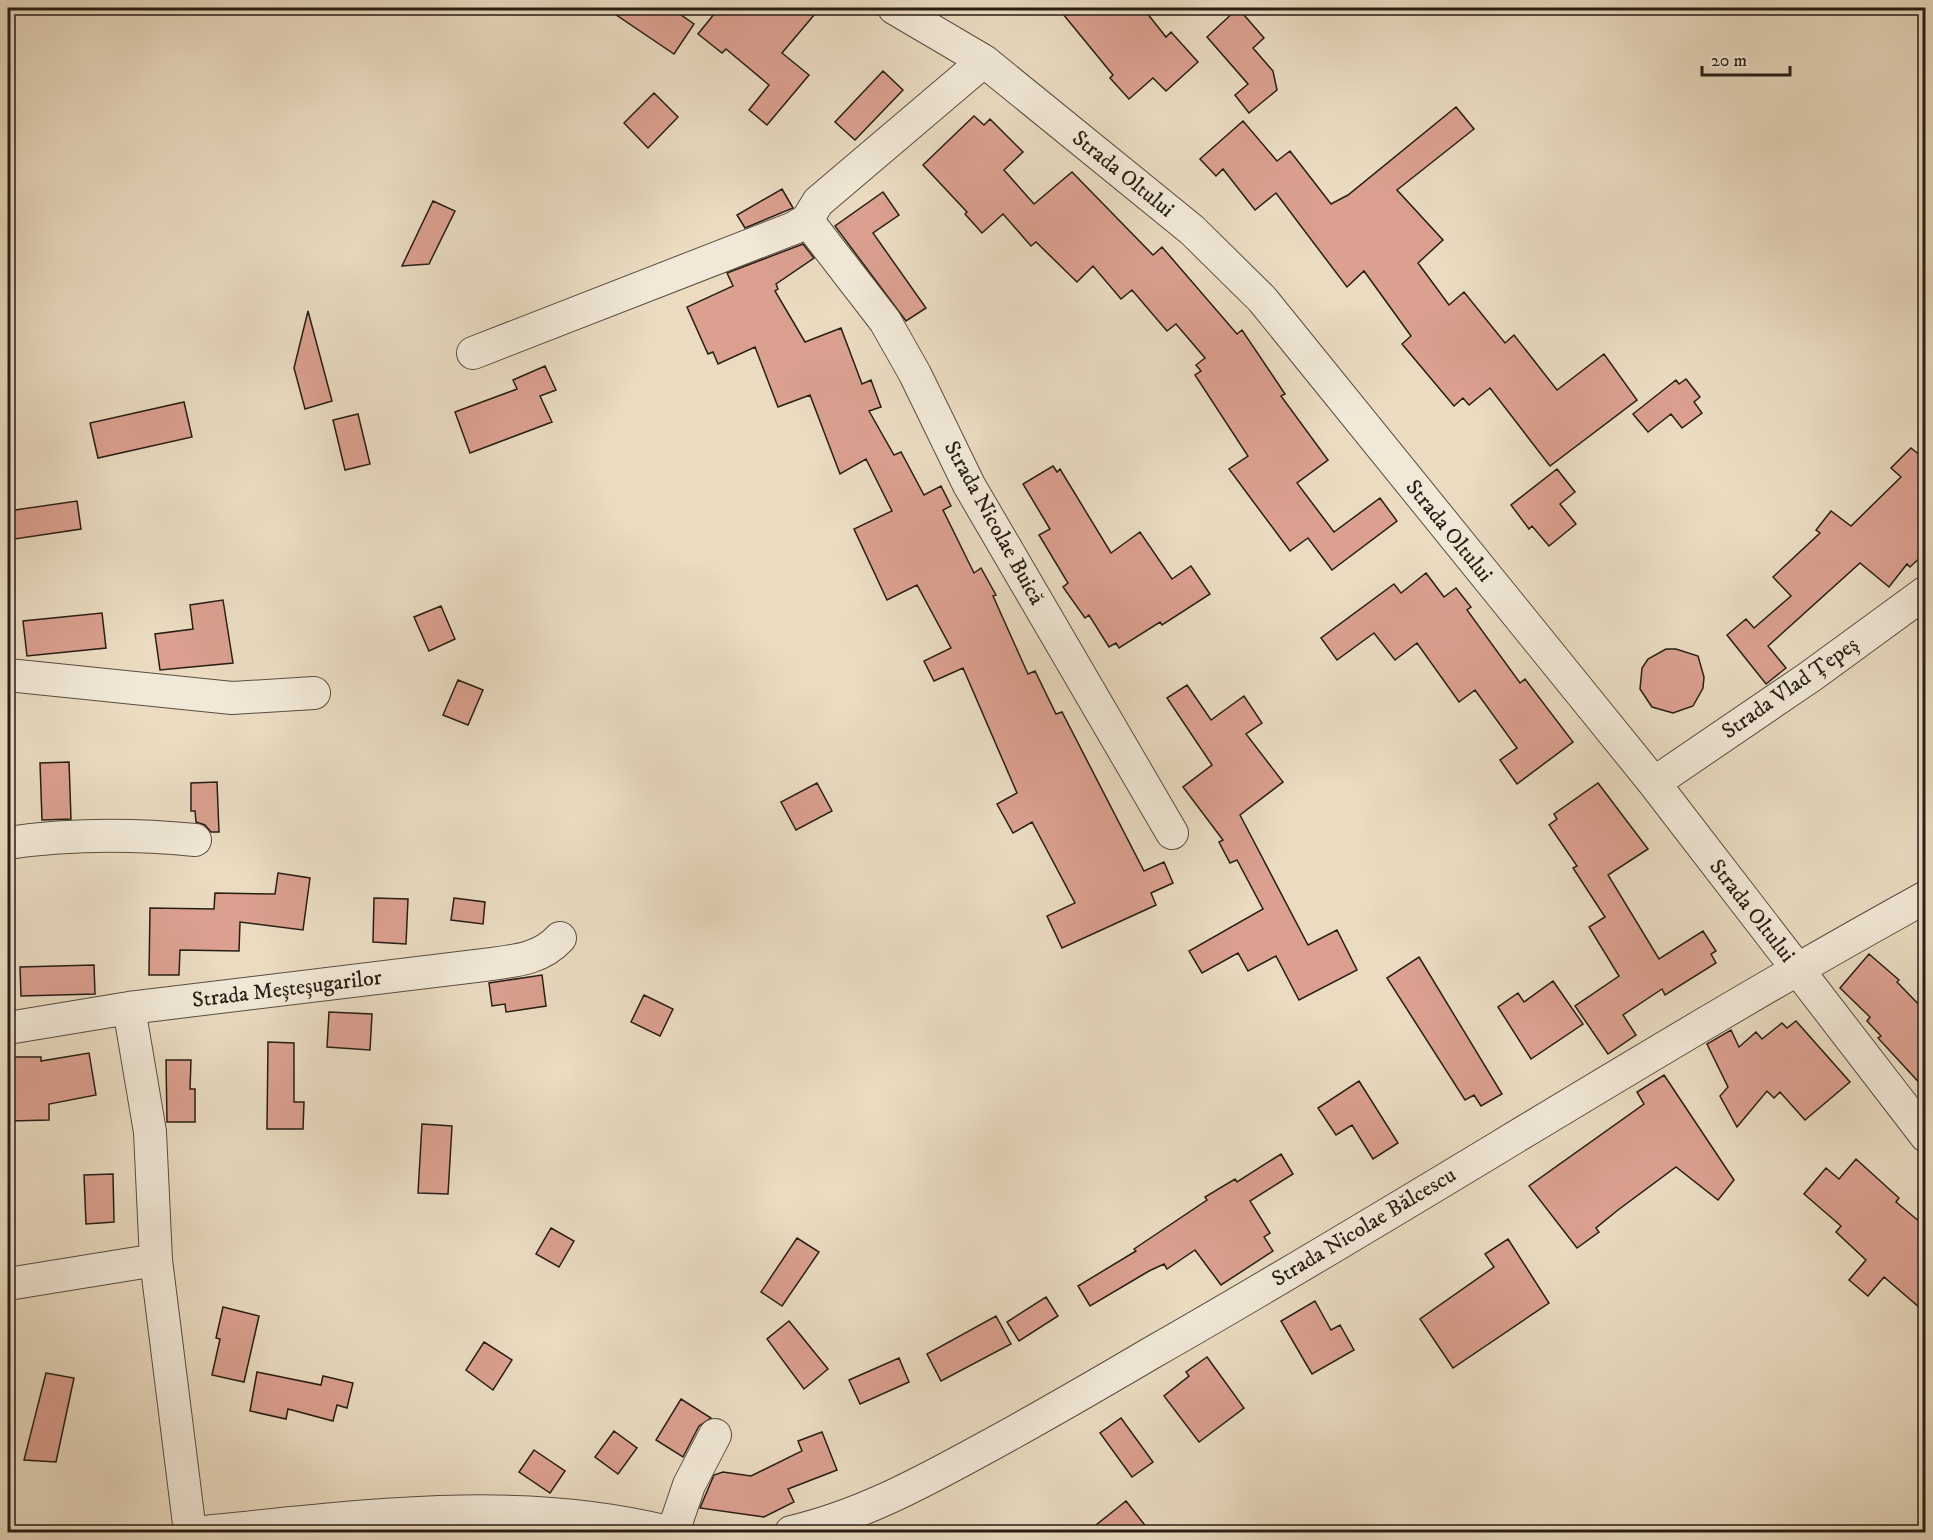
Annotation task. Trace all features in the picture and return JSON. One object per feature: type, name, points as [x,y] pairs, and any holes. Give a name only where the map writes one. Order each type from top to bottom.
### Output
[{"type":"street","name":"Strada Oltului","points":[[894,8],[984,61],[1192,230],[1248,284],[1654,783],[1926,1136]]},
{"type":"street","points":[[473,353],[794,228],[807,220],[818,202],[984,61]]},
{"type":"street","name":"Strada Nicolae Buică","points":[[807,220],[885,321],[915,374],[969,485],[1172,833]]},
{"type":"street","name":"Strada Vlad Țepeș","points":[[1654,783],[1811,676],[1926,592]]},
{"type":"street","points":[[8,675],[231,698],[314,693]]},
{"type":"street","points":[[8,843],[113,835],[146,835],[195,840]]},
{"type":"street","name":"Strada Nicolae Bălcescu","points":[[791,1533],[864,1509],[917,1485],[1039,1418],[1210,1320],[1796,968],[1923,903]]},
{"type":"street","name":"Strada Meșteșugarilor","points":[[8,1028],[129,1008],[535,957],[550,949],[560,938]]},
{"type":"street","points":[[129,1008],[150,1132],[156,1260],[190,1533]]},
{"type":"street","points":[[8,1284],[156,1260]]},
{"type":"street","points":[[673,1533],[689,1485],[715,1435]]},
{"type":"street","points":[[203,1533],[408,1512],[466,1510],[518,1511],[585,1518],[668,1533]]},
{"type":"building","points":[[606,8],[671,8],[694,24],[674,54]]},
{"type":"building","points":[[719,8],[820,8],[782,53],[809,75],[767,125],[749,110],[769,85],[726,49],[722,53],[698,34]]},
{"type":"building","points":[[1058,8],[1143,8],[1166,37],[1171,32],[1198,62],[1166,91],[1153,78],[1129,99],[1110,78],[1113,75]]},
{"type":"building","points":[[1238,8],[1264,38],[1253,48],[1273,71],[1277,90],[1249,113],[1235,95],[1248,84],[1207,37]]},
{"type":"building","points":[[883,71],[903,90],[855,140],[835,122]]},
{"type":"building","points":[[654,93],[678,117],[648,148],[624,123]]},
{"type":"building","points":[[1456,107],[1474,129],[1397,190],[1443,240],[1418,263],[1449,305],[1464,292],[1505,343],[1514,335],[1557,390],[1604,354],[1637,400],[1550,466],[1490,388],[1469,405],[1463,398],[1454,406],[1402,344],[1411,336],[1364,271],[1347,287],[1276,193],[1255,210],[1223,169],[1216,176],[1200,159],[1243,121],[1277,161],[1290,151],[1331,204],[1348,195]]},
{"type":"building","points":[[974,116],[984,125],[990,119],[1023,152],[1004,170],[1034,204],[1072,172],[1153,255],[1162,247],[1237,334],[1242,330],[1285,394],[1281,396],[1328,460],[1297,483],[1334,532],[1380,498],[1397,521],[1332,570],[1308,538],[1290,551],[1229,469],[1248,456],[1195,375],[1201,371],[1196,365],[1205,358],[1176,324],[1167,331],[1132,290],[1121,299],[1093,266],[1077,282],[1036,242],[1031,246],[1003,214],[982,233],[965,214],[967,212],[923,165]]},
{"type":"building","points":[[782,189],[793,208],[745,228],[737,215]]},
{"type":"building","points":[[883,192],[899,215],[873,233],[926,308],[906,321],[835,226]]},
{"type":"building","points":[[433,201],[455,211],[429,264],[402,266]]},
{"type":"building","points":[[803,244],[814,258],[776,284],[778,289],[775,291],[805,342],[841,328],[862,384],[871,380],[881,407],[869,411],[894,455],[901,452],[924,495],[941,486],[951,506],[943,510],[974,573],[981,568],[996,595],[993,596],[1028,674],[1035,671],[1056,714],[1062,712],[1144,871],[1164,862],[1173,883],[1151,893],[1156,905],[1062,948],[1047,916],[1075,903],[1032,822],[1013,833],[997,804],[1017,793],[963,668],[934,681],[924,661],[951,648],[917,585],[887,600],[854,529],[892,511],[866,459],[840,474],[810,395],[778,407],[755,347],[718,364],[713,352],[708,354],[687,307],[733,286],[727,273]]},
{"type":"building","points":[[308,311],[332,401],[305,409],[294,368]]},
{"type":"building","points":[[545,366],[556,390],[540,396],[552,422],[470,453],[455,412],[517,389],[513,380]]},
{"type":"building","points":[[1686,379],[1700,397],[1694,402],[1702,413],[1682,428],[1671,414],[1648,432],[1633,414],[1676,380],[1679,384]]},
{"type":"building","points":[[184,402],[192,437],[98,458],[90,423]]},
{"type":"building","points":[[358,414],[370,464],[345,470],[333,420]]},
{"type":"building","points":[[1911,448],[1921,456],[1926,452],[1926,552],[1910,567],[1907,564],[1889,587],[1860,563],[1768,646],[1786,668],[1766,684],[1727,635],[1746,619],[1754,628],[1791,596],[1773,577],[1820,533],[1816,530],[1831,511],[1851,526],[1901,477],[1891,468]]},
{"type":"building","points":[[1053,466],[1057,472],[1060,469],[1111,553],[1140,532],[1172,579],[1191,566],[1210,594],[1162,625],[1160,622],[1119,648],[1116,643],[1109,647],[1089,615],[1085,618],[1063,587],[1068,583],[1039,535],[1050,529],[1023,484]]},
{"type":"building","points":[[1557,469],[1575,492],[1560,504],[1576,524],[1549,546],[1532,526],[1529,529],[1511,505]]},
{"type":"building","points":[[77,501],[81,529],[8,540],[8,511]]},
{"type":"building","points":[[1426,573],[1444,597],[1456,588],[1471,607],[1467,610],[1520,683],[1525,679],[1573,742],[1517,784],[1500,760],[1517,748],[1475,690],[1459,702],[1417,643],[1395,660],[1374,633],[1337,660],[1321,638],[1394,584],[1401,593]]},
{"type":"building","points":[[223,600],[233,663],[160,670],[155,634],[193,629],[190,605]]},
{"type":"building","points":[[441,606],[455,639],[429,651],[414,617]]},
{"type":"building","points":[[102,613],[106,648],[27,656],[23,621]]},
{"type":"building","points":[[1666,649],[1676,649],[1698,656],[1704,677],[1703,688],[1693,706],[1673,713],[1652,707],[1640,689],[1642,668],[1648,659]]},
{"type":"building","points":[[458,680],[483,690],[468,725],[443,715]]},
{"type":"building","points":[[1187,685],[1211,720],[1244,696],[1262,723],[1246,734],[1283,782],[1240,815],[1308,945],[1337,930],[1357,970],[1299,1000],[1276,956],[1248,971],[1238,953],[1202,973],[1189,951],[1263,909],[1237,860],[1230,863],[1219,842],[1223,840],[1183,787],[1212,765],[1167,698]]},
{"type":"building","points":[[69,762],[71,819],[42,820],[40,763]]},
{"type":"building","points":[[217,782],[219,832],[211,832],[205,825],[196,822],[195,811],[191,811],[191,783]]},
{"type":"building","points":[[817,783],[832,811],[796,830],[781,802]]},
{"type":"building","points":[[1598,783],[1648,849],[1608,875],[1659,959],[1703,931],[1716,951],[1711,954],[1716,963],[1665,995],[1662,989],[1623,1015],[1636,1035],[1608,1054],[1575,1006],[1619,976],[1589,927],[1605,917],[1573,868],[1577,866],[1549,825],[1557,819],[1554,814]]},
{"type":"building","points":[[278,873],[310,878],[303,930],[240,922],[239,951],[180,950],[179,975],[149,975],[150,908],[214,909],[215,893],[275,894]]},
{"type":"building","points":[[374,898],[408,899],[406,944],[373,942]]},
{"type":"building","points":[[454,898],[485,902],[483,924],[451,920]]},
{"type":"building","points":[[1869,954],[1899,980],[1897,982],[1926,1012],[1926,1090],[1878,1038],[1881,1036],[1867,1021],[1870,1017],[1840,988]]},
{"type":"building","points":[[1419,957],[1502,1094],[1481,1106],[1474,1095],[1465,1100],[1387,978]]},
{"type":"building","points":[[94,965],[95,994],[21,996],[20,967]]},
{"type":"building","points":[[542,975],[546,1006],[506,1012],[505,1004],[492,1006],[489,983]]},
{"type":"building","points":[[1553,981],[1583,1024],[1531,1059],[1498,1007],[1518,993],[1524,1002]]},
{"type":"building","points":[[644,995],[673,1009],[660,1036],[631,1022]]},
{"type":"building","points":[[329,1012],[372,1014],[370,1050],[327,1047]]},
{"type":"building","points":[[1796,1021],[1850,1082],[1805,1120],[1780,1092],[1774,1098],[1767,1091],[1737,1127],[1720,1096],[1728,1087],[1707,1044],[1731,1030],[1739,1047],[1756,1032],[1762,1039],[1782,1023],[1787,1028]]},
{"type":"building","points":[[268,1042],[294,1043],[294,1102],[304,1102],[303,1129],[267,1129]]},
{"type":"building","points":[[89,1053],[96,1095],[49,1104],[49,1120],[10,1121],[9,1057],[41,1057],[41,1061]]},
{"type":"building","points":[[166,1060],[191,1060],[190,1089],[195,1089],[195,1122],[167,1122]]},
{"type":"building","points":[[1664,1075],[1734,1180],[1718,1200],[1676,1167],[1596,1228],[1599,1232],[1577,1248],[1529,1186],[1644,1104],[1637,1092]]},
{"type":"building","points":[[1359,1081],[1398,1143],[1373,1159],[1352,1125],[1336,1135],[1318,1108]]},
{"type":"building","points":[[422,1124],[452,1126],[448,1194],[418,1193]]},
{"type":"building","points":[[1281,1154],[1293,1174],[1250,1201],[1270,1233],[1264,1237],[1273,1251],[1221,1285],[1195,1250],[1167,1269],[1164,1264],[1149,1271],[1090,1306],[1078,1286],[1136,1251],[1134,1249],[1207,1200],[1205,1197],[1235,1179],[1237,1182]]},
{"type":"building","points":[[1856,1159],[1899,1198],[1896,1202],[1926,1227],[1926,1313],[1884,1277],[1868,1296],[1849,1280],[1866,1260],[1836,1232],[1841,1226],[1804,1194],[1826,1168],[1839,1179]]},
{"type":"building","points":[[113,1174],[114,1222],[86,1224],[84,1175]]},
{"type":"building","points":[[551,1228],[574,1241],[559,1267],[536,1254]]},
{"type":"building","points":[[797,1238],[819,1252],[782,1306],[761,1292]]},
{"type":"building","points":[[1508,1239],[1549,1303],[1453,1368],[1420,1319],[1494,1267],[1485,1254]]},
{"type":"building","points":[[1046,1297],[1058,1316],[1019,1341],[1007,1322]]},
{"type":"building","points":[[1315,1301],[1331,1330],[1340,1325],[1354,1350],[1312,1374],[1281,1321]]},
{"type":"building","points":[[223,1307],[259,1316],[244,1382],[212,1375],[220,1339],[216,1338]]},
{"type":"building","points":[[996,1316],[1011,1344],[941,1381],[927,1354]]},
{"type":"building","points":[[789,1321],[828,1369],[804,1389],[767,1339]]},
{"type":"building","points":[[484,1342],[512,1360],[493,1390],[466,1370]]},
{"type":"building","points":[[1207,1357],[1244,1408],[1199,1442],[1164,1396],[1189,1376],[1186,1372]]},
{"type":"building","points":[[899,1358],[909,1382],[860,1404],[849,1380]]},
{"type":"building","points":[[257,1372],[321,1385],[323,1376],[353,1383],[347,1408],[337,1405],[333,1421],[288,1409],[286,1419],[250,1411]]},
{"type":"building","points":[[46,1373],[74,1378],[56,1462],[24,1460]]},
{"type":"building","points":[[681,1399],[711,1418],[699,1426],[683,1457],[656,1440]]},
{"type":"building","points":[[1121,1418],[1153,1462],[1132,1477],[1100,1433]]},
{"type":"building","points":[[614,1431],[637,1448],[618,1474],[595,1457]]},
{"type":"building","points":[[822,1432],[837,1470],[788,1489],[794,1502],[764,1517],[700,1508],[714,1475],[723,1472],[751,1476],[802,1451],[798,1441]]},
{"type":"building","points":[[534,1450],[565,1471],[550,1493],[519,1472]]},
{"type":"building","points":[[1126,1501],[1151,1533],[1086,1533]]}]
